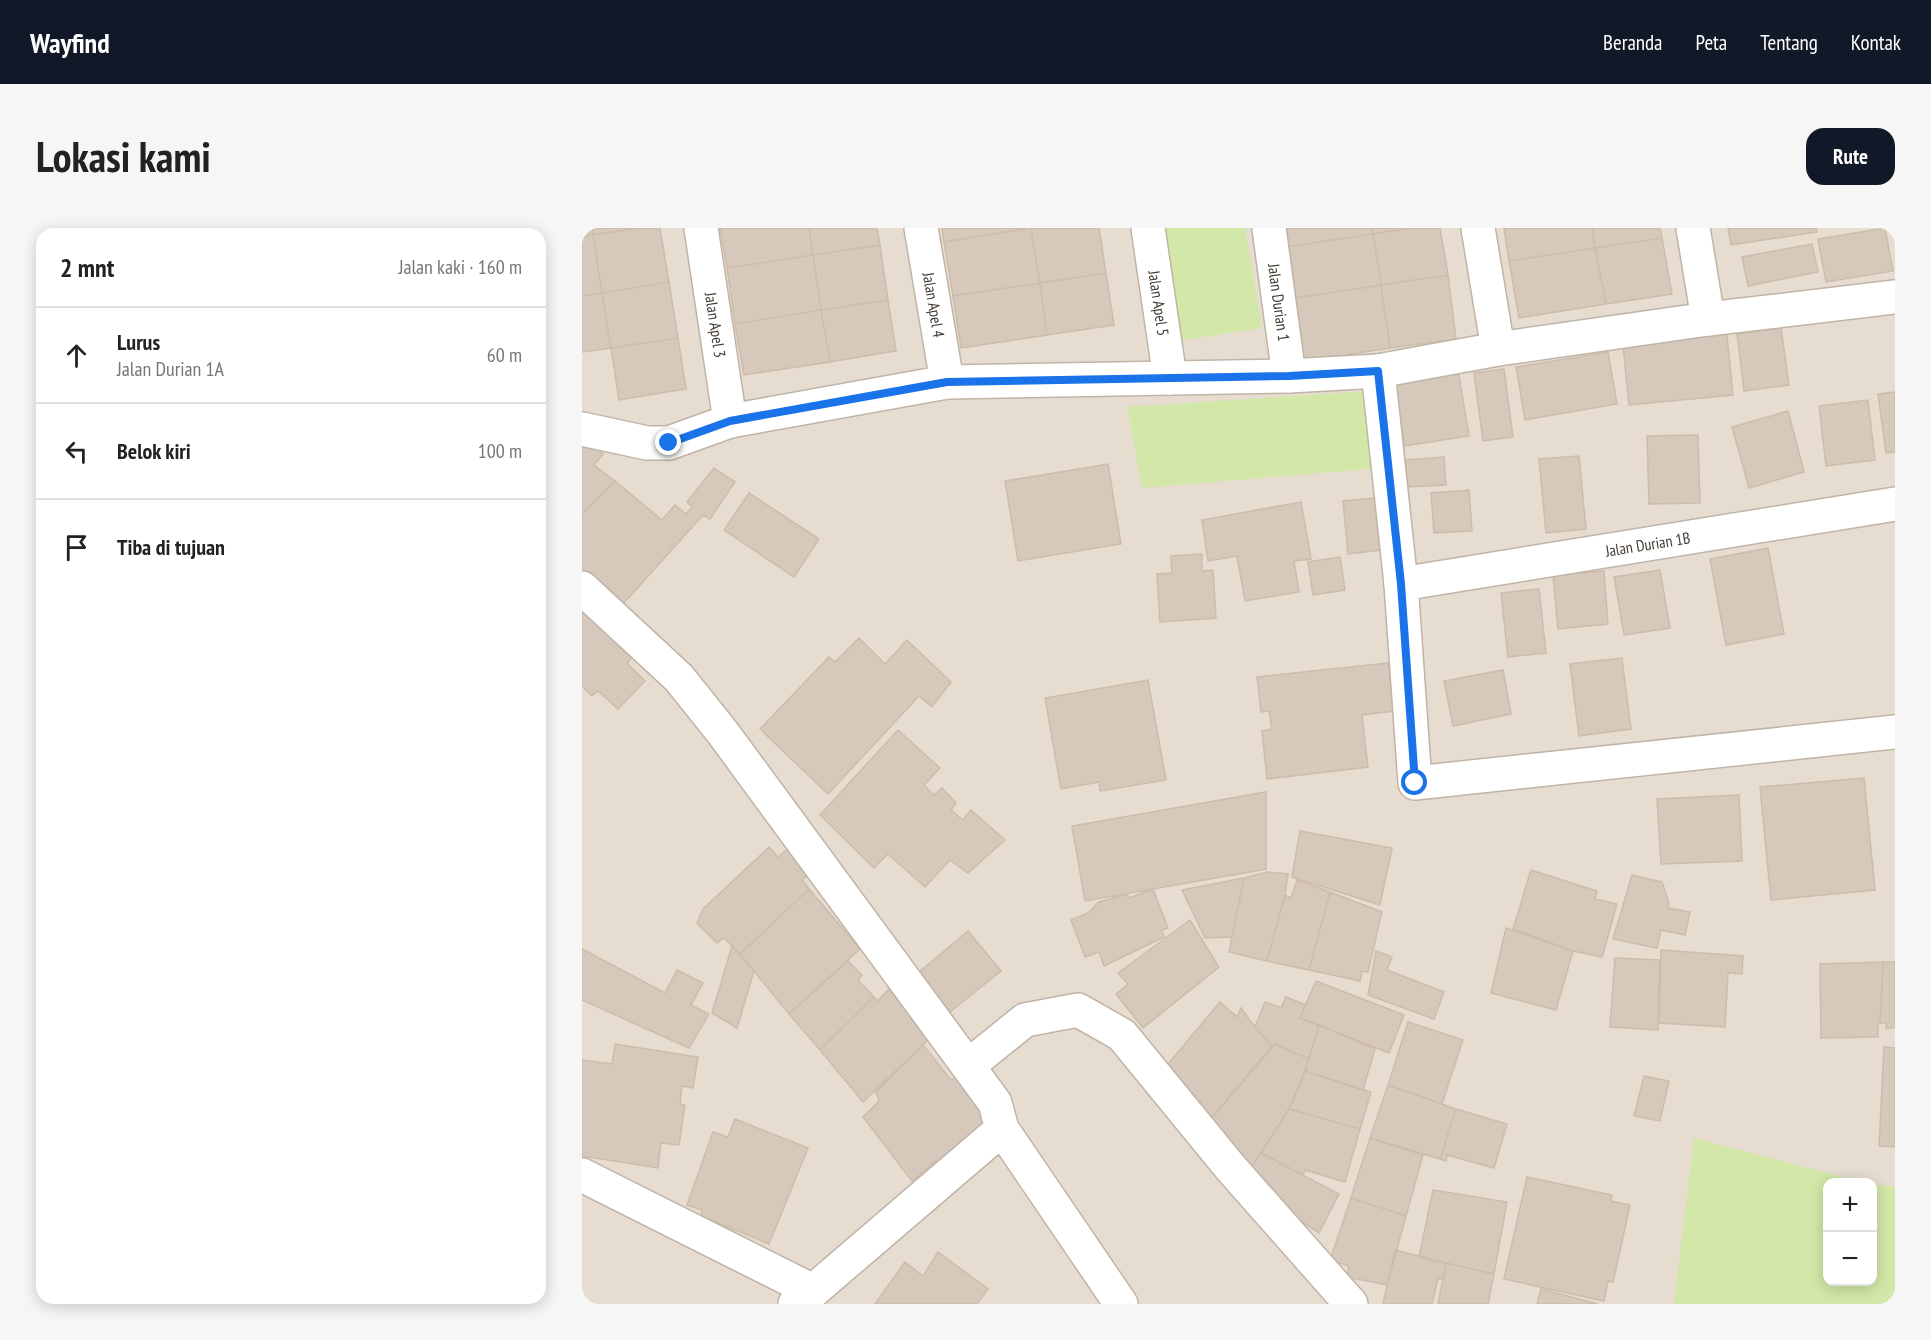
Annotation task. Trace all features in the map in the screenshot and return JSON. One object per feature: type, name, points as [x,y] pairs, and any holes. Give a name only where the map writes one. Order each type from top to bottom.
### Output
[{"type":"street","name":"Jalan Apel 3","points":[[701,228],[730,421]]},
{"type":"street","name":"Jalan Apel 4","points":[[921,228],[947,382]]},
{"type":"street","name":"Jalan Apel 5","points":[[1148,228],[1170,378]]},
{"type":"street","name":"Jalan Durian 1","points":[[1269,228],[1289,376]]},
{"type":"street","points":[[1478,228],[1498,349]]},
{"type":"street","points":[[1693,228],[1708,319]]},
{"type":"street","points":[[582,429],[647,443],[669,443],[730,421],[947,382],[1289,376],[1378,371],[1498,349],[1708,319],[1895,297]]},
{"type":"street","points":[[1378,371],[1401,584],[1415,783],[1895,732]]},
{"type":"street","name":"Jalan Durian 1B","points":[[1401,584],[1895,504]]},
{"type":"street","points":[[582,588],[679,678],[723,733],[995,1103],[1002,1129],[1121,1304]]},
{"type":"street","points":[[968,1066],[1025,1020],[1078,1010],[1122,1035],[1230,1167],[1351,1304]]},
{"type":"street","points":[[582,1175],[804,1298],[1002,1129]]},
{"type":"shaded area","points":[[582,228],[1895,228],[1895,1304],[582,1304]]},
{"type":"green space","points":[[1159,228],[1245,228],[1262,328],[1176,341]]},
{"type":"green space","points":[[1370,391],[1379,468],[1142,488],[1127,407]]},
{"type":"green space","points":[[1694,1138],[1847,1178],[1823,1178],[1823,1286],[1877,1286],[1877,1185],[1895,1186],[1895,1304],[1674,1304]]},
{"type":"building","points":[[582,228],[592,228],[593,235],[582,237]]},
{"type":"building","points":[[592,228],[640,228],[593,235]]},
{"type":"building","points":[[640,228],[660,228],[669,282],[602,293],[593,235]]},
{"type":"building","points":[[720,228],[809,228],[813,255],[727,268]]},
{"type":"building","points":[[809,228],[877,228],[880,245],[813,255]]},
{"type":"building","points":[[942,228],[1030,228],[944,242]]},
{"type":"building","points":[[1031,228],[1099,228],[1106,273],[1040,283]]},
{"type":"building","points":[[1031,228],[1040,283],[953,296],[944,242]]},
{"type":"building","points":[[1284,228],[1372,228],[1373,234],[1286,247]]},
{"type":"building","points":[[1372,228],[1410,228],[1373,234]]},
{"type":"building","points":[[1410,228],[1440,228],[1448,275],[1381,285],[1373,234]]},
{"type":"building","points":[[1504,228],[1592,228],[1595,248],[1509,261]]},
{"type":"building","points":[[1592,228],[1660,228],[1662,238],[1595,248]]},
{"type":"building","points":[[1728,228],[1816,228],[1817,232],[1731,245]]},
{"type":"building","points":[[1885,228],[1893,271],[1826,282],[1818,239]]},
{"type":"building","points":[[1373,234],[1381,285],[1295,298],[1286,247]]},
{"type":"building","points":[[593,235],[602,293],[582,296],[582,237]]},
{"type":"building","points":[[1662,238],[1672,294],[1606,304],[1595,248]]},
{"type":"building","points":[[1812,244],[1818,272],[1748,286],[1742,257]]},
{"type":"building","points":[[880,245],[888,300],[821,310],[813,255]]},
{"type":"building","points":[[1595,248],[1606,304],[1519,318],[1509,261]]},
{"type":"building","points":[[813,255],[821,310],[735,324],[727,268]]},
{"type":"building","points":[[1106,273],[1114,325],[1047,335],[1040,283]]},
{"type":"building","points":[[1448,275],[1456,339],[1390,348],[1381,285]]},
{"type":"building","points":[[669,282],[678,338],[611,348],[602,293]]},
{"type":"building","points":[[1040,283],[1047,335],[961,348],[953,296]]},
{"type":"building","points":[[1381,285],[1390,348],[1303,362],[1295,298]]},
{"type":"building","points":[[602,293],[611,348],[582,352],[582,296]]},
{"type":"building","points":[[888,300],[896,351],[830,362],[821,310]]},
{"type":"building","points":[[821,310],[830,362],[744,375],[735,324]]},
{"type":"building","points":[[1726,326],[1733,395],[1629,405],[1622,336]]},
{"type":"building","points":[[1781,328],[1789,385],[1744,391],[1737,334]]},
{"type":"building","points":[[678,338],[686,389],[619,400],[611,348]]},
{"type":"building","points":[[1608,352],[1617,404],[1525,420],[1516,367]]},
{"type":"building","points":[[1504,369],[1513,437],[1483,441],[1474,373]]},
{"type":"building","points":[[1458,370],[1469,436],[1405,446],[1394,381]]},
{"type":"building","points":[[1895,392],[1895,452],[1886,453],[1878,394]]},
{"type":"building","points":[[1868,400],[1875,460],[1826,466],[1819,406]]},
{"type":"building","points":[[1788,411],[1804,472],[1749,488],[1732,427]]},
{"type":"building","points":[[1698,435],[1700,503],[1649,504],[1647,436]]},
{"type":"building","points":[[587,441],[603,454],[594,465],[615,481],[582,514],[582,445]]},
{"type":"building","points":[[1579,456],[1586,529],[1546,533],[1539,459]]},
{"type":"building","points":[[1444,457],[1446,485],[1406,487],[1405,460]]},
{"type":"building","points":[[1108,464],[1121,544],[1018,561],[1005,481]]},
{"type":"building","points":[[714,468],[735,482],[710,519],[703,515],[624,603],[582,569],[582,514],[615,481],[662,520],[675,505],[686,514],[692,507],[687,502]]},
{"type":"building","points":[[1469,490],[1472,531],[1434,533],[1431,493]]},
{"type":"building","points":[[749,493],[819,539],[794,577],[724,530]]},
{"type":"building","points":[[1376,498],[1381,550],[1348,554],[1343,501]]},
{"type":"building","points":[[1301,502],[1311,559],[1294,561],[1299,592],[1245,601],[1237,556],[1208,561],[1202,520]]},
{"type":"building","points":[[1768,548],[1784,634],[1726,645],[1710,559]]},
{"type":"building","points":[[1202,554],[1202,571],[1213,570],[1216,618],[1160,622],[1157,574],[1172,573],[1171,556]]},
{"type":"building","points":[[1340,557],[1345,590],[1313,595],[1308,562]]},
{"type":"building","points":[[1660,570],[1670,628],[1624,635],[1614,577]]},
{"type":"building","points":[[1604,571],[1608,624],[1558,629],[1553,575]]},
{"type":"building","points":[[1539,589],[1546,653],[1508,657],[1501,593]]},
{"type":"building","points":[[582,608],[633,656],[627,663],[645,681],[618,709],[598,691],[592,696],[582,686]]},
{"type":"building","points":[[859,638],[885,664],[907,640],[951,682],[932,707],[919,696],[828,794],[760,729],[829,657],[835,662]]},
{"type":"building","points":[[1622,658],[1631,729],[1579,736],[1570,664]]},
{"type":"building","points":[[1388,663],[1394,711],[1362,715],[1368,767],[1267,779],[1262,731],[1272,729],[1269,711],[1261,712],[1257,677]]},
{"type":"building","points":[[1503,670],[1511,714],[1453,726],[1444,681]]},
{"type":"building","points":[[1148,680],[1166,780],[1100,791],[1099,782],[1061,789],[1045,698]]},
{"type":"building","points":[[898,730],[940,768],[924,785],[934,795],[942,788],[956,803],[951,810],[963,820],[971,810],[1005,840],[968,873],[950,860],[925,887],[888,854],[874,868],[820,815]]},
{"type":"building","points":[[1864,778],[1875,890],[1771,900],[1760,787]]},
{"type":"building","points":[[1266,792],[1266,869],[1085,901],[1072,826]]},
{"type":"building","points":[[1739,795],[1742,861],[1661,864],[1657,799]]},
{"type":"building","points":[[1300,831],[1392,848],[1380,905],[1292,877]]},
{"type":"building","points":[[769,847],[778,857],[788,849],[808,875],[802,880],[809,889],[740,954],[724,938],[717,943],[697,923],[703,909]]},
{"type":"building","points":[[1531,870],[1597,891],[1595,899],[1617,904],[1602,957],[1573,951],[1513,929]]},
{"type":"building","points":[[1267,872],[1288,874],[1285,895],[1267,961],[1229,952],[1244,878]]},
{"type":"building","points":[[1632,875],[1662,882],[1669,903],[1668,908],[1690,912],[1685,935],[1661,930],[1657,948],[1613,939]]},
{"type":"building","points":[[1244,878],[1232,937],[1205,938],[1182,890]]},
{"type":"building","points":[[1297,880],[1330,892],[1309,970],[1267,961],[1285,895],[1291,898]]},
{"type":"building","points":[[809,889],[860,949],[789,1014],[740,954]]},
{"type":"building","points":[[1153,889],[1168,928],[1162,930],[1164,937],[1104,966],[1099,952],[1085,957],[1071,920],[1088,913],[1099,902],[1127,894],[1129,898]]},
{"type":"building","points":[[1330,892],[1382,912],[1368,972],[1362,971],[1360,981],[1309,970]]},
{"type":"building","points":[[1190,920],[1219,967],[1143,1028],[1116,994],[1128,984],[1118,973]]},
{"type":"building","points":[[1506,928],[1573,951],[1556,1010],[1491,993]]},
{"type":"building","points":[[968,931],[1001,971],[945,1016],[913,977]]},
{"type":"building","points":[[732,946],[754,971],[737,1028],[712,1013]]},
{"type":"building","points":[[582,949],[665,993],[677,970],[703,983],[691,1005],[709,1014],[689,1048],[582,1000]]},
{"type":"building","points":[[1661,950],[1743,956],[1742,974],[1728,973],[1725,1027],[1659,1023]]},
{"type":"building","points":[[1376,951],[1392,957],[1387,970],[1444,992],[1434,1019],[1368,995]]},
{"type":"building","points":[[1615,958],[1660,960],[1658,1030],[1610,1027]]},
{"type":"building","points":[[848,961],[862,975],[858,980],[874,997],[820,1050],[789,1014]]},
{"type":"building","points":[[1883,962],[1895,962],[1895,1028],[1886,1028],[1886,1023],[1880,1023]]},
{"type":"building","points":[[1883,962],[1878,1037],[1821,1038],[1820,964]]},
{"type":"building","points":[[1316,981],[1404,1015],[1389,1053],[1300,1018]]},
{"type":"building","points":[[889,989],[930,1038],[863,1102],[820,1050],[874,997],[878,1001]]},
{"type":"building","points":[[1286,997],[1306,1005],[1300,1018],[1319,1025],[1309,1059],[1275,1044],[1272,1046],[1255,1027],[1265,1002],[1281,1008]]},
{"type":"building","points":[[1220,1002],[1237,1017],[1241,1008],[1272,1046],[1211,1119],[1168,1064]]},
{"type":"building","points":[[1408,1022],[1463,1040],[1442,1104],[1388,1085]]},
{"type":"building","points":[[1319,1025],[1375,1049],[1363,1090],[1305,1071]]},
{"type":"building","points":[[615,1044],[698,1057],[693,1088],[682,1086],[680,1104],[685,1105],[679,1145],[661,1143],[658,1168],[582,1156],[582,1060],[612,1064]]},
{"type":"building","points":[[1275,1044],[1309,1059],[1289,1109],[1250,1169],[1211,1119]]},
{"type":"building","points":[[923,1045],[951,1080],[958,1075],[989,1119],[943,1167],[936,1161],[912,1181],[863,1117],[879,1101],[876,1092]]},
{"type":"building","points":[[1884,1047],[1895,1048],[1895,1147],[1879,1146]]},
{"type":"building","points":[[1305,1071],[1371,1092],[1360,1129],[1289,1109]]},
{"type":"building","points":[[1644,1076],[1669,1081],[1660,1121],[1634,1116]]},
{"type":"building","points":[[1388,1085],[1456,1109],[1440,1159],[1370,1138]]},
{"type":"building","points":[[1289,1109],[1360,1129],[1345,1182],[1305,1170],[1303,1175],[1261,1153]]},
{"type":"building","points":[[1456,1109],[1507,1124],[1494,1168],[1447,1155],[1446,1161],[1440,1159]]},
{"type":"building","points":[[735,1119],[808,1148],[769,1244],[701,1216],[702,1210],[687,1205],[713,1132],[728,1137]]},
{"type":"building","points":[[1370,1138],[1423,1155],[1406,1216],[1351,1198]]},
{"type":"building","points":[[1261,1153],[1339,1194],[1319,1233],[1273,1203],[1248,1172]]},
{"type":"building","points":[[1527,1177],[1612,1195],[1611,1201],[1630,1205],[1613,1282],[1608,1281],[1604,1301],[1504,1279]]},
{"type":"building","points":[[1433,1190],[1507,1202],[1494,1274],[1419,1257]]},
{"type":"building","points":[[1351,1198],[1406,1216],[1387,1285],[1347,1277],[1349,1266],[1330,1260]]},
{"type":"building","points":[[1395,1250],[1446,1263],[1443,1280],[1438,1278],[1432,1304],[1383,1304]]},
{"type":"building","points":[[938,1252],[988,1289],[977,1304],[875,1304],[905,1262],[923,1276]]},
{"type":"building","points":[[1446,1263],[1494,1274],[1488,1304],[1438,1304]]},
{"type":"building","points":[[1541,1289],[1598,1304],[1537,1304]]},
{"type":"route","points":[[669,443],[730,421],[947,382],[1289,376],[1378,371],[1401,584],[1415,783]]}]
